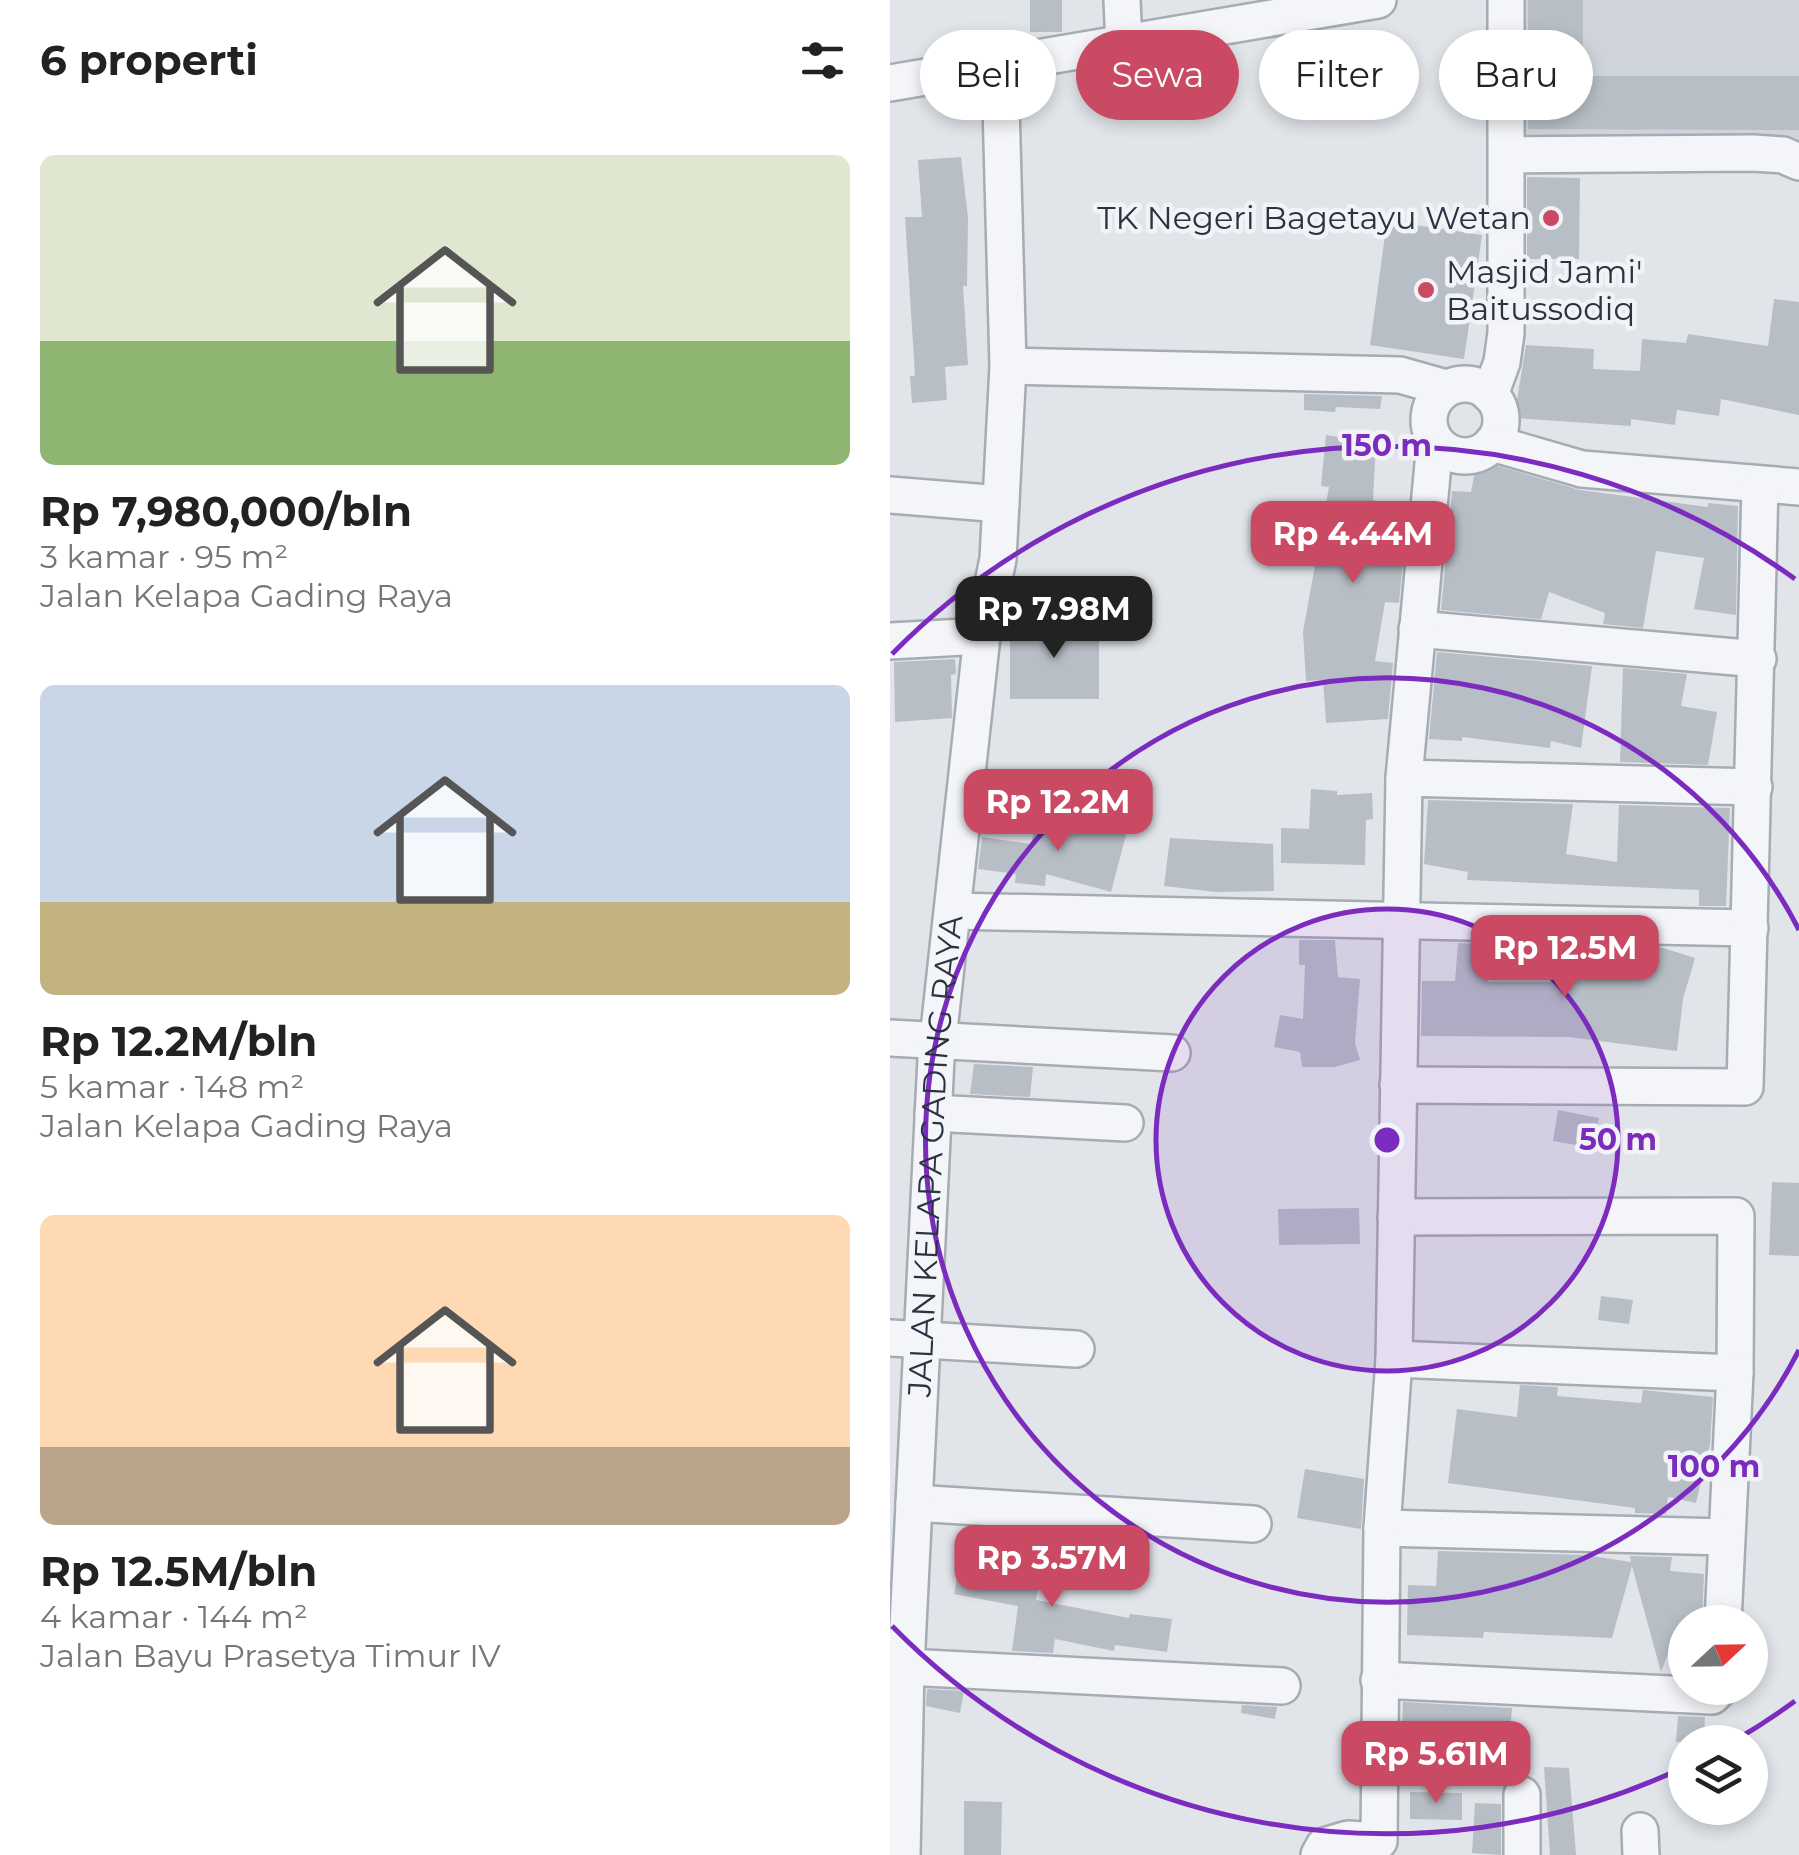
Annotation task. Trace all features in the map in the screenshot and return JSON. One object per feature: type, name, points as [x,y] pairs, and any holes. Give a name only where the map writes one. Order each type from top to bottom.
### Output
[{"type":"street","points":[[1122,0],[1123,30]]},
{"type":"street","points":[[1209,30],[1378,0]]},
{"type":"street","points":[[1436,442],[1445,450],[1470,456],[1492,443],[1501,418],[1490,394],[1506,333],[1506,0]]},
{"type":"street","points":[[890,83],[920,79]]},
{"type":"street","name":"JALAN KELAPA GADING RAYA","points":[[902,1855],[896,1806],[898,1721],[906,1667],[914,1503],[906,1338],[982,636],[998,559],[1008,366],[1001,120]]},
{"type":"street","points":[[1508,155],[1737,153],[1783,155],[1799,162]]},
{"type":"street","points":[[1008,366],[1400,375],[1446,388],[1468,384],[1490,394]]},
{"type":"street","points":[[1318,1855],[1324,1846],[1348,1839],[1378,1848],[1382,1528],[1394,1359],[1404,778],[1436,442],[1428,417],[1432,404],[1446,388]]},
{"type":"street","points":[[1492,443],[1582,469],[1799,488]]},
{"type":"street","points":[[1398,1086],[1745,1088],[1760,485]]},
{"type":"street","points":[[890,495],[1001,504]]},
{"type":"street","points":[[1417,629],[1758,658]]},
{"type":"street","points":[[890,641],[982,636]]},
{"type":"street","points":[[1404,778],[1754,787]]},
{"type":"street","points":[[953,911],[1402,924],[1750,928]]},
{"type":"street","points":[[890,1038],[1172,1053]]},
{"type":"street","points":[[933,1113],[1125,1123]]},
{"type":"street","points":[[1396,1217],[1750,1215],[1735,1373],[1723,1605]]},
{"type":"street","points":[[906,1338],[1076,1349]]},
{"type":"street","points":[[1394,1359],[1735,1373]]},
{"type":"street","points":[[914,1503],[1253,1524]]},
{"type":"street","points":[[1382,1528],[1725,1537]]},
{"type":"street","points":[[906,1667],[1282,1686]]},
{"type":"street","points":[[1379,1680],[1668,1694]]},
{"type":"street","points":[[1522,1795],[1522,1855]]},
{"type":"shaded area","points":[[1519,0],[1799,0],[1799,140],[1521,136],[1521,120],[1593,120],[1593,30],[1519,30]]},
{"type":"building","points":[[1030,0],[1062,0],[1062,32],[1030,30]]},
{"type":"building","points":[[1528,0],[1583,0],[1583,30],[1528,30]]},
{"type":"building","points":[[1593,76],[1799,76],[1799,130],[1528,129],[1528,120],[1593,120]]},
{"type":"building","points":[[961,157],[968,218],[967,286],[963,286],[968,365],[945,367],[947,400],[912,403],[910,376],[915,376],[905,217],[922,217],[918,160]]},
{"type":"building","name":"TK Negeri Bagetayu Wetan","points":[[1527,177],[1580,178],[1579,259],[1527,259]]},
{"type":"building","name":"Masjid Jami' Baitussodiq","points":[[1387,221],[1482,235],[1464,359],[1370,345]]},
{"type":"building","points":[[1774,299],[1799,302],[1799,415],[1721,399],[1719,416],[1677,410],[1675,425],[1631,419],[1631,426],[1514,418],[1526,345],[1594,349],[1593,369],[1640,371],[1642,339],[1686,343],[1688,334],[1768,346]]},
{"type":"building","points":[[1304,394],[1382,396],[1380,409],[1336,407],[1335,412],[1304,410]]},
{"type":"building","points":[[1326,435],[1376,443],[1373,500],[1408,509],[1399,603],[1385,602],[1375,661],[1393,663],[1388,719],[1326,723],[1323,680],[1306,681],[1303,632],[1329,487],[1321,486]]},
{"type":"building","points":[[1477,460],[1580,490],[1708,507],[1708,503],[1738,506],[1736,615],[1694,609],[1704,558],[1656,551],[1643,628],[1603,624],[1605,613],[1549,592],[1541,619],[1441,610],[1452,491],[1471,492]]},
{"type":"building","points":[[1010,623],[1099,623],[1099,699],[1010,699]]},
{"type":"building","points":[[1437,652],[1592,666],[1581,748],[1551,741],[1550,748],[1462,737],[1462,741],[1429,739]]},
{"type":"building","points":[[955,659],[956,674],[951,675],[952,718],[895,722],[894,662]]},
{"type":"building","points":[[1623,668],[1687,674],[1681,706],[1717,712],[1708,765],[1620,762]]},
{"type":"building","points":[[1311,789],[1337,791],[1337,795],[1372,793],[1373,819],[1366,820],[1365,865],[1281,863],[1281,828],[1309,829]]},
{"type":"building","points":[[1428,800],[1573,804],[1566,854],[1617,862],[1619,805],[1730,808],[1726,906],[1699,906],[1699,890],[1467,880],[1468,872],[1424,864]]},
{"type":"building","points":[[1039,810],[1126,835],[1111,892],[1046,874],[1045,886],[1015,883],[1016,874],[978,869],[982,837],[1031,844]]},
{"type":"building","points":[[1170,838],[1273,844],[1274,891],[1216,892],[1164,886]]},
{"type":"building","points":[[1299,940],[1335,940],[1338,977],[1360,979],[1355,1043],[1360,1060],[1335,1067],[1302,1067],[1300,1052],[1274,1047],[1280,1015],[1303,1019],[1305,965],[1299,965]]},
{"type":"building","points":[[1458,943],[1490,944],[1488,982],[1556,982],[1556,970],[1597,968],[1600,946],[1660,947],[1695,958],[1683,999],[1677,1051],[1569,1037],[1421,1036],[1422,981],[1455,981]]},
{"type":"building","points":[[974,1064],[1033,1067],[1030,1097],[970,1094]]},
{"type":"building","points":[[1558,1110],[1599,1118],[1594,1148],[1553,1141]]},
{"type":"building","points":[[1772,1182],[1799,1183],[1799,1256],[1769,1255]]},
{"type":"building","points":[[1359,1208],[1360,1244],[1279,1245],[1278,1209]]},
{"type":"building","points":[[1601,1296],[1633,1300],[1629,1324],[1598,1320]]},
{"type":"building","points":[[1520,1385],[1558,1387],[1557,1396],[1641,1403],[1643,1390],[1713,1397],[1710,1444],[1696,1503],[1668,1497],[1666,1514],[1635,1513],[1635,1508],[1448,1483],[1457,1409],[1517,1417]]},
{"type":"building","points":[[1305,1469],[1364,1479],[1361,1529],[1297,1518]]},
{"type":"building","points":[[962,1551],[1042,1562],[1036,1600],[1129,1618],[1130,1614],[1172,1619],[1167,1652],[1115,1645],[1114,1651],[1055,1639],[1053,1653],[1012,1651],[1018,1606],[954,1594]]},
{"type":"building","points":[[1438,1551],[1585,1555],[1631,1562],[1630,1556],[1672,1557],[1670,1571],[1704,1574],[1703,1605],[1668,1605],[1668,1654],[1661,1672],[1632,1566],[1612,1638],[1484,1632],[1483,1638],[1407,1635],[1408,1585],[1436,1586]]},
{"type":"building","points":[[927,1689],[964,1691],[960,1713],[926,1706]]},
{"type":"building","points":[[1403,1702],[1512,1708],[1510,1731],[1487,1730],[1486,1740],[1459,1738],[1459,1745],[1428,1744],[1427,1766],[1401,1764]]},
{"type":"building","points":[[1242,1705],[1277,1707],[1275,1719],[1241,1713]]},
{"type":"building","points":[[1678,1716],[1705,1717],[1705,1725],[1677,1725]]},
{"type":"building","points":[[1544,1767],[1569,1768],[1576,1855],[1550,1855]]},
{"type":"building","points":[[1410,1792],[1462,1793],[1462,1820],[1410,1819]]},
{"type":"building","points":[[964,1801],[1002,1802],[1001,1855],[964,1855]]},
{"type":"building","points":[[1475,1803],[1501,1804],[1501,1855],[1472,1853]]},
{"type":"place","name":"TK Negeri Bagetayu Wetan","points":[[1551,218]]},
{"type":"place","name":"Masjid Jami' Baitussodiq","points":[[1426,290]]}]
